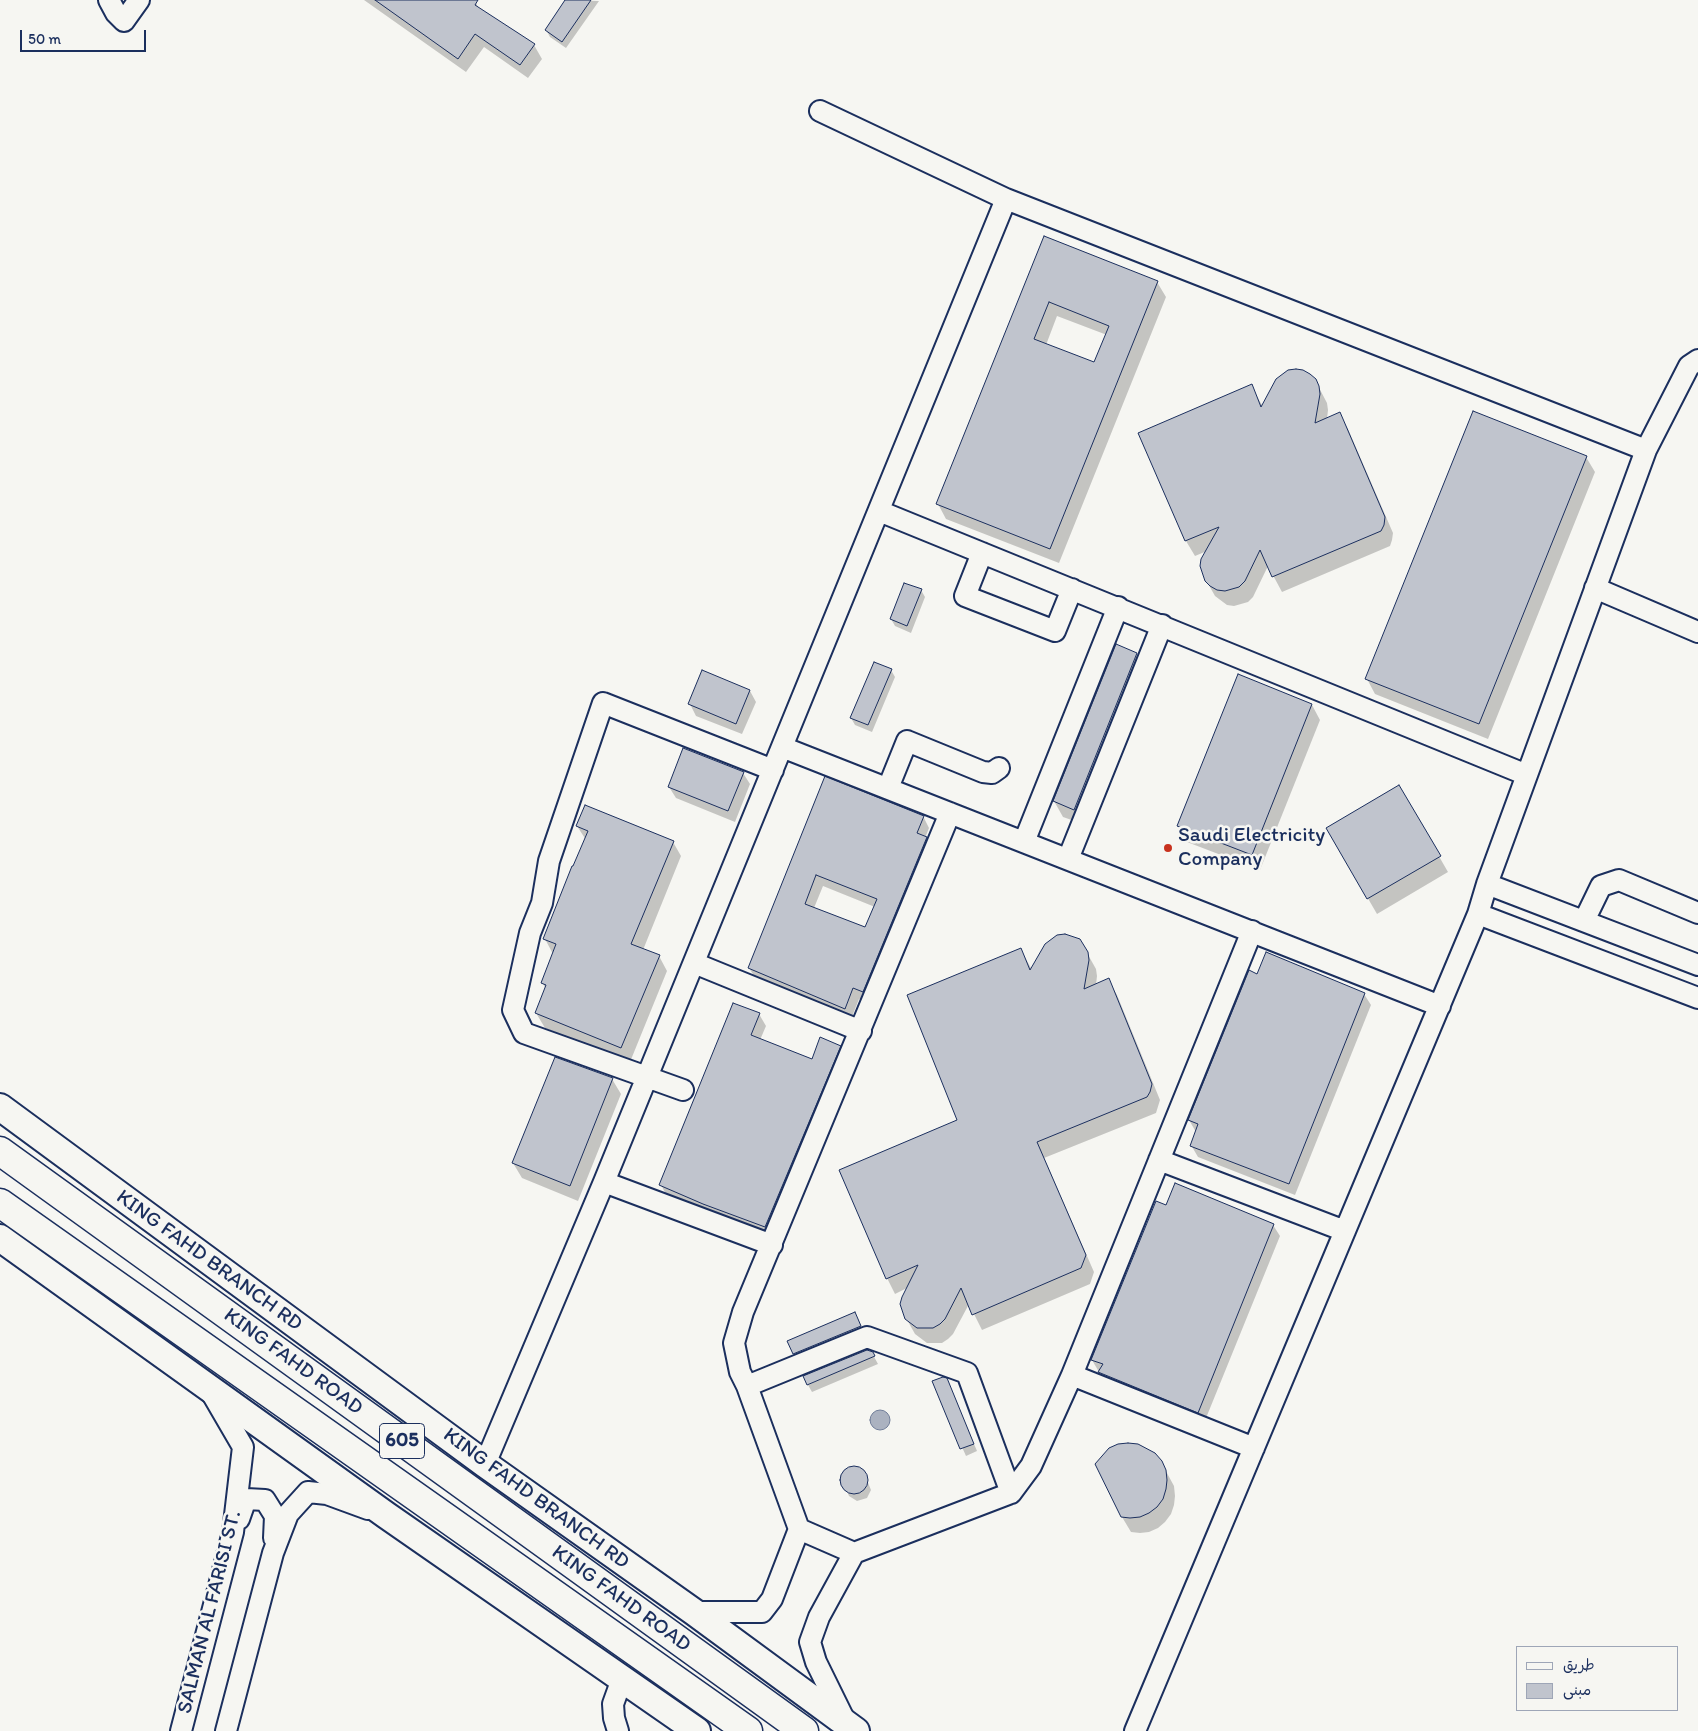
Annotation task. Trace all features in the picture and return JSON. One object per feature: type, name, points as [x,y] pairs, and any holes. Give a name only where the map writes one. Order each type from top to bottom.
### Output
[{"type":"highway","name":"KING FAHD ROAD","points":[[0,1151],[804,1731]]},
{"type":"highway","name":"KING FAHD ROAD","points":[[0,1203],[748,1731]]},
{"type":"main road","name":"KING FAHD BRANCH RD","points":[[0,1107],[486,1464],[694,1612],[851,1728]]},
{"type":"main road","points":[[0,1238],[386,1515],[696,1731]]},
{"type":"street","points":[[108,0],[116,13],[124,21],[139,0]]},
{"type":"street","points":[[820,112],[1006,199],[1646,450]]},
{"type":"street","points":[[486,1464],[604,1182],[1006,199]]},
{"type":"street","points":[[1135,1731],[1478,914],[1487,884],[1646,450],[1689,366],[1698,360]]},
{"type":"street","points":[[878,511],[1527,775]]},
{"type":"street","points":[[982,553],[965,596],[1055,631],[1072,589]]},
{"type":"street","points":[[1595,588],[1698,632]]},
{"type":"street","points":[[1024,842],[1118,608]]},
{"type":"street","points":[[1068,859],[1162,625]]},
{"type":"street","points":[[683,1090],[524,1033],[513,1010],[530,933],[542,904],[549,861],[603,703],[773,770]]},
{"type":"street","points":[[888,788],[907,741],[983,772],[992,773],[999,768]]},
{"type":"street","points":[[782,747],[1440,1006]]},
{"type":"street","points":[[694,1612],[762,1612],[772,1599],[799,1528],[747,1386],[740,1372],[734,1344],[743,1312],[950,813]]},
{"type":"street","points":[[1584,921],[1601,886],[1619,880],[1698,913]]},
{"type":"street","points":[[1487,884],[1698,965]]},
{"type":"street","points":[[1478,914],[1698,998]]},
{"type":"street","points":[[851,1728],[816,1662],[810,1642],[819,1617],[854,1553],[1011,1493],[1031,1466],[1072,1374],[1252,931]]},
{"type":"street","points":[[694,963],[861,1031]]},
{"type":"street","points":[[1159,1160],[1346,1231]]},
{"type":"street","points":[[604,1182],[772,1245]]},
{"type":"street","points":[[747,1386],[867,1337],[966,1373],[1011,1493]]},
{"type":"street","points":[[1072,1374],[1254,1448]]},
{"type":"street","name":"SALMAN AL FARISI ST.","points":[[181,1731],[233,1532],[243,1447],[206,1384]]},
{"type":"street","name":"SALMAN AL FARISI ST.","points":[[226,1731],[273,1553],[288,1514],[308,1492],[327,1494],[386,1515]]},
{"type":"street","points":[[233,1532],[246,1499],[265,1500],[275,1516],[273,1553]]},
{"type":"street","points":[[799,1528],[854,1553]]},
{"type":"street","points":[[618,1731],[614,1718],[613,1704],[622,1679]]},
{"type":"shaded area","points":[[876,1410],[884,1410],[890,1416],[890,1424],[884,1430],[876,1430],[870,1424],[870,1416]]},
{"type":"building","points":[[375,0],[478,0],[475,5],[535,44],[520,65],[475,34],[458,59]]},
{"type":"building","points":[[565,0],[591,0],[562,42],[545,30]]},
{"type":"building","points":[[1044,236],[1158,281],[1050,549],[936,504]],"holes":[[[1049,302],[1109,326],[1094,362],[1034,339]]]},
{"type":"building","points":[[1296,369],[1310,374],[1316,379],[1319,386],[1320,394],[1315,423],[1340,412],[1385,517],[1384,525],[1381,531],[1272,577],[1260,550],[1245,581],[1239,587],[1225,591],[1217,590],[1205,581],[1200,566],[1201,559],[1219,527],[1185,541],[1138,433],[1252,384],[1261,407],[1276,379],[1288,370]]},
{"type":"building","points":[[1473,411],[1587,456],[1479,724],[1365,679]]},
{"type":"building","points":[[904,583],[922,589],[907,626],[890,619]]},
{"type":"building","points":[[1116,644],[1137,653],[1074,810],[1053,801]]},
{"type":"building","points":[[874,662],[892,669],[868,725],[850,718]]},
{"type":"building","points":[[702,670],[750,690],[736,724],[688,704]]},
{"type":"building","points":[[1238,674],[1312,704],[1252,855],[1177,826]]},
{"type":"building","points":[[683,748],[744,772],[728,811],[668,787]]},
{"type":"building","points":[[825,776],[924,816],[917,833],[927,837],[863,992],[853,988],[845,1009],[748,968]],"holes":[[[816,875],[877,899],[865,927],[805,904]]]},
{"type":"building","points":[[1399,785],[1441,856],[1367,899],[1326,828]]},
{"type":"building","points":[[585,805],[674,841],[631,944],[660,955],[621,1048],[535,1013],[546,985],[541,983],[556,944],[543,939],[588,831],[576,826]]},
{"type":"building","points":[[1065,934],[1080,939],[1088,952],[1089,960],[1084,989],[1109,978],[1152,1084],[1150,1092],[1147,1097],[1037,1142],[1086,1255],[1081,1268],[972,1315],[961,1288],[945,1319],[940,1324],[933,1328],[917,1328],[905,1319],[900,1304],[918,1265],[886,1279],[839,1170],[957,1120],[907,995],[1021,948],[1030,970],[1045,944],[1057,935]]},
{"type":"building","points":[[1266,952],[1365,993],[1289,1184],[1190,1146],[1198,1124],[1188,1120],[1249,970],[1257,974]]},
{"type":"building","points":[[733,1003],[760,1013],[751,1035],[812,1059],[820,1037],[841,1046],[765,1227],[659,1185]]},
{"type":"building","points":[[555,1057],[613,1078],[570,1186],[512,1163]]},
{"type":"building","points":[[1175,1183],[1274,1224],[1198,1413],[1098,1372],[1103,1364],[1091,1360],[1156,1201],[1166,1205]]},
{"type":"building","points":[[855,1312],[861,1326],[793,1354],[787,1341]]},
{"type":"building","points":[[867,1350],[873,1352],[875,1356],[807,1385],[803,1376]]},
{"type":"building","points":[[943,1377],[947,1378],[974,1444],[960,1449],[932,1381]]},
{"type":"building","points":[[1118,1444],[1138,1444],[1155,1453],[1162,1461],[1166,1470],[1167,1480],[1163,1499],[1157,1507],[1140,1517],[1130,1518],[1121,1517],[1095,1464],[1109,1448]]},
{"type":"building","points":[[854,1466],[864,1470],[868,1480],[864,1490],[854,1494],[844,1490],[840,1480],[844,1470]]},
{"type":"place","name":"Saudi Electricity Company","points":[[1168,848]]}]
